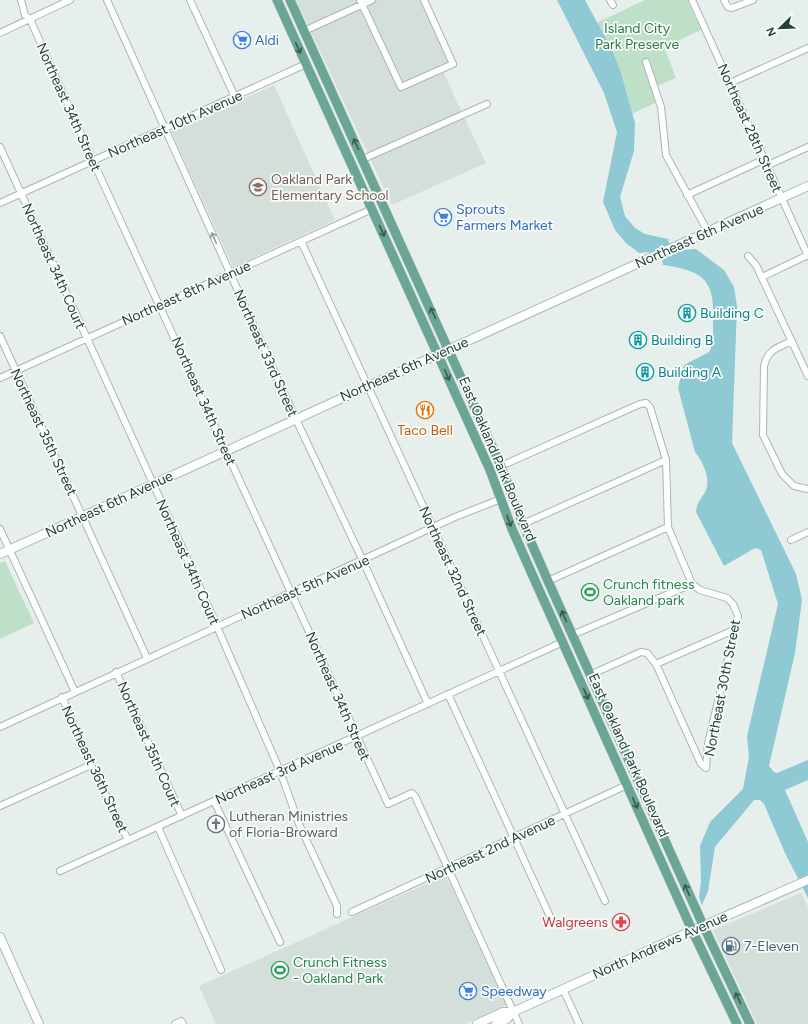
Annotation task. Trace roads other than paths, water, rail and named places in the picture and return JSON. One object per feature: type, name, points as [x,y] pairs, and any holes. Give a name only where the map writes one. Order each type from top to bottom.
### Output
[{"type":"main road","name":"East Oakland Park Boulevard","points":[[277,0],[490,470],[532,574],[692,930],[737,1024]]},
{"type":"main road","points":[[283,0],[296,27],[304,30]]},
{"type":"main road","name":"East Oakland Park Boulevard","points":[[290,0],[376,187],[501,466],[523,524],[548,582],[703,925],[750,1024]]},
{"type":"main road","points":[[306,64],[316,69],[332,105],[342,113]]},
{"type":"main road","points":[[348,158],[356,161],[363,159]]},
{"type":"main road","points":[[360,183],[366,181],[376,187]]},
{"type":"main road","points":[[501,498],[507,500],[519,514]]},
{"type":"main road","points":[[532,574],[539,579],[548,582]]},
{"type":"main road","points":[[563,642],[571,644],[580,652]]},
{"type":"main road","points":[[608,742],[615,747],[624,748]]},
{"type":"main road","points":[[627,785],[636,787],[646,797]]},
{"type":"street","name":"Northeast 34th Street","points":[[21,0],[25,15],[30,19],[93,161],[227,450],[388,804],[412,793],[415,796],[448,868]]},
{"type":"street","points":[[0,33],[70,0]]},
{"type":"street","name":"Northeast 33rd Street","points":[[107,0],[296,419],[428,704]]},
{"type":"street","points":[[190,0],[235,97]]},
{"type":"street","points":[[304,30],[361,2],[372,0]]},
{"type":"street","points":[[361,2],[401,87],[453,64],[424,0]]},
{"type":"street","name":"Northeast 28th Street","points":[[692,0],[730,83],[764,163],[808,256]]},
{"type":"street","points":[[724,0],[728,7],[732,8],[753,0]]},
{"type":"street","points":[[730,83],[808,48]]},
{"type":"street","points":[[646,62],[661,107],[666,155],[708,232]]},
{"type":"street","name":"Northeast 10th Avenue","points":[[0,203],[306,64]]},
{"type":"street","points":[[363,159],[487,104]]},
{"type":"street","name":"Northeast 34th Court","points":[[0,147],[217,627],[280,771],[299,824],[337,906],[337,914]]},
{"type":"street","points":[[687,195],[764,163],[808,147]]},
{"type":"street","name":"Northeast 6th Avenue","points":[[0,554],[808,186]]},
{"type":"street","name":"Northeast 8th Avenue","points":[[0,378],[372,209]]},
{"type":"street","name":"Northeast 32nd Street","points":[[301,241],[605,901]]},
{"type":"street","points":[[748,256],[756,265],[762,276],[808,376]]},
{"type":"street","points":[[762,276],[808,256]]},
{"type":"street","name":"Northeast 35th Street","points":[[0,336],[147,658]]},
{"type":"street","points":[[792,341],[772,350],[767,355],[764,366],[763,435],[782,474],[794,486],[808,489]]},
{"type":"street","points":[[501,466],[646,403],[651,410],[666,460],[668,527],[692,584],[572,635]]},
{"type":"street","points":[[523,524],[666,460]]},
{"type":"street","name":"Northeast 5th Avenue","points":[[0,726],[433,529],[455,517],[501,498]]},
{"type":"street","points":[[548,582],[668,527]]},
{"type":"street","name":"Northeast 36th Street","points":[[0,529],[75,692]]},
{"type":"street","points":[[791,540],[808,532]]},
{"type":"street","name":"Northeast 30th Street","points":[[656,664],[701,764],[706,768],[708,744],[738,616],[733,604],[727,598],[700,590],[692,584]]},
{"type":"street","points":[[590,675],[641,652],[647,654],[656,664],[736,629]]},
{"type":"street","name":"Northeast 3rd Avenue","points":[[60,871],[563,642]]},
{"type":"street","name":"Northeast 35th Court","points":[[116,672],[182,816]]},
{"type":"street","points":[[448,694],[512,837],[552,921]]},
{"type":"street","name":"Northeast 36th Street","points":[[62,697],[91,765],[128,840]]},
{"type":"street","points":[[0,806],[91,765]]},
{"type":"street","name":"Northeast 2nd Avenue","points":[[352,912],[627,785]]},
{"type":"street","points":[[214,801],[280,942]]},
{"type":"street","name":"Northeast 35th Court","points":[[158,827],[221,970]]},
{"type":"street","points":[[448,868],[519,1024]]},
{"type":"street","name":"North Andrews Avenue","points":[[496,1024],[507,1019],[513,1012],[703,925],[808,880]]},
{"type":"street","points":[[0,937],[39,1024]]},
{"type":"street","points":[[0,950],[34,1024]]},
{"type":"street","points":[[563,989],[579,1024]]},
{"type":"street","name":"North Andrews Avenue","points":[[477,1024],[503,1012],[513,1012]]},
{"type":"water","points":[[557,0],[585,0],[611,48],[620,70],[635,123],[634,151],[620,197],[625,216],[635,228],[645,234],[668,239],[669,243],[682,250],[696,249],[724,270],[734,287],[737,306],[732,443],[796,574],[802,600],[795,653],[769,766],[774,772],[777,773],[808,760],[808,780],[785,790],[808,842],[808,898],[785,853],[764,804],[760,800],[754,800],[715,847],[708,891],[702,905],[699,897],[701,881],[700,846],[710,822],[743,789],[749,757],[747,736],[778,604],[761,550],[755,548],[724,566],[696,512],[706,490],[707,475],[695,452],[678,388],[684,365],[709,352],[711,349],[713,334],[712,296],[709,287],[704,280],[697,275],[677,267],[663,265],[662,259],[649,252],[639,253],[626,243],[615,230],[603,202],[617,132],[604,93]]},
{"type":"place","name":"Aldi","points":[[242,40]]},
{"type":"place","name":"Oakland Park Elementary School","points":[[258,187]]},
{"type":"place","name":"Sprouts Farmers Market","points":[[443,217]]},
{"type":"place","name":"Building C","points":[[687,313]]},
{"type":"place","name":"Building B","points":[[638,340]]},
{"type":"place","name":"Building A","points":[[645,372]]},
{"type":"place","name":"Taco Bell","points":[[425,410]]},
{"type":"place","name":"Crunch fitness Oakland park","points":[[590,592]]},
{"type":"place","name":"Lutheran Ministries of Floria-Broward","points":[[216,824]]},
{"type":"place","name":"Walgreens","points":[[621,922]]},
{"type":"place","name":"7-Eleven","points":[[731,946]]},
{"type":"place","name":"Crunch Fitness - Oakland Park","points":[[280,970]]},
{"type":"place","name":"Speedway","points":[[468,991]]},
{"type":"park label","name":"Island City Park Preserve","points":[[637,36]]}]
